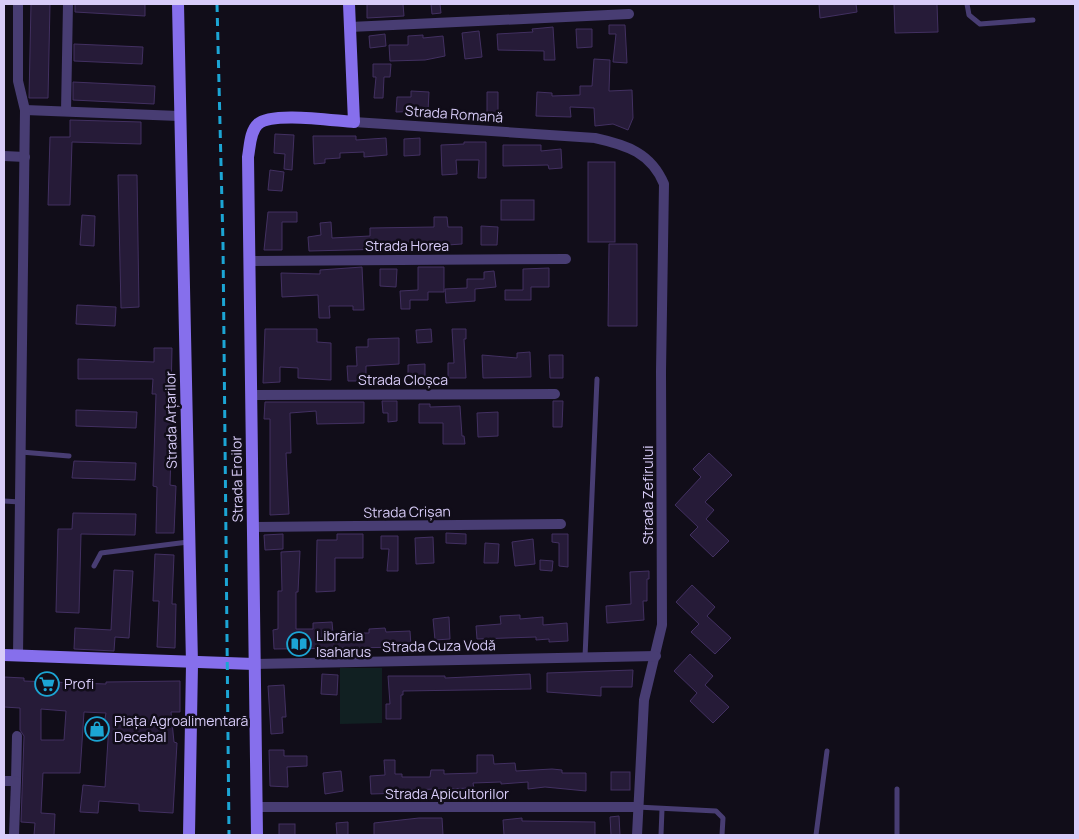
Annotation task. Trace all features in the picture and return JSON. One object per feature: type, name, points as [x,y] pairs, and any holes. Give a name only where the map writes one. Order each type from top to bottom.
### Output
[{"type":"street","points":[[10,655],[20,502],[25,157],[25,110],[18,80],[18,4]]},
{"type":"street","points":[[66,111],[68,4]]},
{"type":"street","name":"Strada Arțarilor","points":[[178,4],[192,664],[189,835]]},
{"type":"street","points":[[349,4],[354,122]]},
{"type":"street","points":[[350,27],[629,14]]},
{"type":"street","points":[[25,110],[179,116]]},
{"type":"street","name":"Strada Romană","points":[[257,124],[266,119],[287,118],[595,138],[626,147],[647,157]]},
{"type":"street","name":"Strada Eroilor","points":[[257,124],[252,135],[248,156],[257,835]]},
{"type":"street","points":[[4,156],[25,157]]},
{"type":"street","name":"Strada Zefirului","points":[[637,835],[644,700],[662,625],[661,372],[664,184],[658,169],[647,157]]},
{"type":"street","name":"Strada Horea","points":[[249,261],[566,259]]},
{"type":"street","name":"Strada Cloșca","points":[[251,395],[555,394]]},
{"type":"street","name":"Strada Crișan","points":[[252,527],[561,524]]},
{"type":"street","name":"Strada Cuza Vodă","points":[[10,655],[192,664],[656,656]]},
{"type":"street","points":[[14,835],[17,736]]},
{"type":"street","points":[[4,781],[16,781]]},
{"type":"street","name":"Strada Apicultorilor","points":[[256,807],[638,808]]},
{"type":"lane","points":[[967,4],[969,15],[980,24],[1033,20]]},
{"type":"lane","points":[[586,657],[597,378]]},
{"type":"lane","points":[[20,452],[69,456]]},
{"type":"lane","points":[[4,501],[20,502]]},
{"type":"lane","points":[[94,566],[101,553],[189,542]]},
{"type":"lane","points":[[816,835],[827,751]]},
{"type":"lane","points":[[897,789],[897,835]]},
{"type":"lane","points":[[638,808],[716,811],[723,818],[722,835]]},
{"type":"lane","points":[[661,835],[662,808]]},
{"type":"shaded area","points":[[340,668],[382,668],[382,723],[340,724]]},
{"type":"building","points":[[31,4],[50,4],[48,98],[29,98]]},
{"type":"building","points":[[75,4],[145,4],[145,16],[75,12]]},
{"type":"building","points":[[367,4],[403,4],[404,16],[367,18]]},
{"type":"building","points":[[431,4],[440,4],[441,13],[432,14]]},
{"type":"building","points":[[819,4],[856,4],[857,12],[820,18]]},
{"type":"building","points":[[894,4],[937,4],[938,32],[895,33]]},
{"type":"building","points":[[609,25],[625,25],[627,63],[613,62],[616,34],[609,34]]},
{"type":"building","points":[[553,27],[555,60],[544,60],[544,51],[498,50],[497,34],[533,32],[532,29]]},
{"type":"building","points":[[576,29],[592,29],[592,47],[577,48]]},
{"type":"building","points":[[479,31],[482,57],[465,59],[462,33]]},
{"type":"building","points":[[385,34],[386,46],[370,48],[369,36]]},
{"type":"building","points":[[423,35],[423,38],[443,36],[445,56],[425,60],[390,61],[389,45],[408,45],[408,36]]},
{"type":"building","points":[[74,44],[143,47],[142,64],[74,61]]},
{"type":"building","points":[[594,59],[610,60],[609,91],[632,90],[633,118],[628,130],[613,124],[595,126],[594,108],[570,107],[571,117],[536,116],[537,92],[552,93],[552,96],[580,95],[580,86],[592,86]]},
{"type":"building","points":[[373,64],[391,64],[390,77],[384,77],[383,98],[374,98],[376,77],[373,77]]},
{"type":"building","points":[[73,82],[155,86],[154,104],[73,100]]},
{"type":"building","points":[[411,91],[429,92],[428,111],[396,112],[397,97],[411,97]]},
{"type":"building","points":[[487,92],[498,92],[498,115],[487,116]]},
{"type":"building","points":[[70,120],[141,122],[141,144],[72,142],[70,205],[48,205],[50,137],[70,137]]},
{"type":"building","points":[[275,134],[294,135],[292,170],[284,169],[285,154],[274,153]]},
{"type":"building","points":[[313,136],[356,136],[356,140],[386,138],[387,155],[364,157],[364,152],[340,153],[340,158],[325,159],[325,163],[314,164]]},
{"type":"building","points":[[420,138],[420,155],[404,156],[404,139]]},
{"type":"building","points":[[464,142],[486,142],[486,178],[478,178],[479,160],[456,160],[457,174],[442,175],[441,145],[464,144]]},
{"type":"building","points":[[503,145],[541,145],[541,151],[561,149],[562,168],[549,169],[548,165],[503,166]]},
{"type":"building","points":[[588,162],[615,162],[615,242],[588,242]]},
{"type":"building","points":[[270,170],[284,172],[282,191],[268,190]]},
{"type":"building","points":[[118,175],[137,175],[139,307],[121,308]]},
{"type":"building","points":[[501,200],[534,200],[534,220],[501,220]]},
{"type":"building","points":[[268,212],[297,212],[297,222],[282,222],[282,250],[264,250]]},
{"type":"building","points":[[82,215],[95,216],[94,246],[80,245]]},
{"type":"building","points":[[434,217],[447,217],[448,227],[462,227],[462,244],[418,247],[417,245],[405,246],[405,243],[389,244],[389,249],[309,251],[308,237],[321,235],[320,223],[331,222],[332,238],[370,236],[370,228],[434,227]]},
{"type":"building","points":[[481,226],[498,227],[497,245],[481,245]]},
{"type":"building","points":[[609,244],[637,244],[637,326],[608,326]]},
{"type":"building","points":[[362,267],[364,310],[353,310],[353,306],[329,306],[330,318],[319,318],[318,295],[282,297],[281,273],[320,274],[320,270]]},
{"type":"building","points":[[418,267],[444,267],[444,292],[428,292],[428,300],[410,300],[410,309],[401,309],[400,291],[418,290]]},
{"type":"building","points":[[549,268],[549,287],[531,287],[531,300],[505,300],[505,290],[523,290],[523,269]]},
{"type":"building","points":[[380,269],[397,269],[396,287],[380,286]]},
{"type":"building","points":[[494,271],[496,287],[475,289],[475,301],[446,303],[445,289],[467,288],[467,279],[484,279],[484,272]]},
{"type":"building","points":[[77,305],[116,307],[115,326],[76,324]]},
{"type":"building","points":[[265,329],[317,329],[317,342],[331,343],[331,380],[298,378],[298,368],[280,367],[280,382],[263,383]]},
{"type":"building","points":[[431,329],[432,342],[417,343],[416,330]]},
{"type":"building","points":[[452,329],[466,329],[466,339],[464,339],[466,378],[448,378],[448,363],[454,363]]},
{"type":"building","points":[[399,338],[399,364],[366,366],[366,381],[348,381],[347,366],[357,366],[356,347],[368,347],[368,339]]},
{"type":"building","points":[[154,348],[172,348],[171,394],[173,395],[170,485],[176,486],[174,533],[156,533],[157,487],[153,486],[156,394],[152,394],[153,379],[78,379],[78,359],[154,362]]},
{"type":"building","points":[[530,352],[531,377],[483,378],[482,355],[517,358],[517,353]]},
{"type":"building","points":[[549,355],[563,355],[563,378],[550,378]]},
{"type":"building","points":[[425,364],[425,378],[408,378],[408,365]]},
{"type":"building","points":[[382,401],[397,401],[397,421],[388,422],[388,413],[383,413]]},
{"type":"building","points":[[553,401],[563,401],[562,427],[553,427]]},
{"type":"building","points":[[265,402],[364,402],[364,423],[317,424],[316,411],[290,413],[291,453],[286,453],[289,514],[270,515],[270,419],[264,419]]},
{"type":"building","points":[[419,404],[430,404],[430,407],[460,406],[462,436],[464,436],[465,444],[443,444],[443,423],[419,423]]},
{"type":"building","points":[[76,410],[137,412],[136,428],[76,426]]},
{"type":"building","points":[[498,412],[498,436],[478,437],[477,413]]},
{"type":"building","points":[[709,453],[732,475],[705,502],[714,510],[706,519],[729,541],[713,557],[690,535],[698,527],[675,505],[701,477],[693,469]]},
{"type":"building","points":[[74,461],[136,463],[135,480],[72,478]]},
{"type":"building","points":[[73,513],[136,514],[135,535],[81,534],[79,613],[56,612],[58,529],[72,529]]},
{"type":"building","points":[[446,533],[466,534],[466,544],[446,543]]},
{"type":"building","points":[[283,534],[283,549],[265,550],[264,535]]},
{"type":"building","points":[[337,534],[363,534],[363,558],[335,558],[335,591],[316,592],[317,540],[337,540]]},
{"type":"building","points":[[552,534],[568,534],[568,567],[559,566],[559,543],[552,542]]},
{"type":"building","points":[[381,536],[398,536],[398,571],[387,571],[389,549],[381,549]]},
{"type":"building","points":[[433,537],[434,563],[416,564],[415,538]]},
{"type":"building","points":[[533,539],[535,564],[515,566],[512,542]]},
{"type":"building","points":[[485,543],[499,544],[498,563],[484,563]]},
{"type":"building","points":[[300,551],[298,592],[296,592],[296,629],[313,629],[313,623],[332,622],[333,633],[369,633],[369,629],[385,628],[386,632],[410,631],[411,647],[274,649],[273,630],[278,629],[278,591],[282,591],[281,552]]},
{"type":"building","points":[[155,554],[174,555],[172,604],[176,604],[175,648],[157,647],[159,601],[153,601]]},
{"type":"building","points":[[540,560],[553,561],[552,571],[540,570]]},
{"type":"building","points":[[114,570],[133,571],[129,638],[115,637],[114,651],[74,649],[75,628],[111,630]]},
{"type":"building","points":[[649,571],[647,601],[643,601],[644,620],[607,623],[606,606],[631,604],[630,572]]},
{"type":"building","points":[[692,585],[715,607],[707,616],[731,638],[715,654],[691,632],[699,624],[676,602]]},
{"type":"building","points":[[520,615],[520,619],[543,617],[543,625],[567,623],[568,641],[549,642],[549,639],[536,640],[536,637],[477,639],[476,626],[501,624],[500,616]]},
{"type":"building","points":[[449,617],[450,639],[435,640],[433,619]]},
{"type":"building","points":[[690,654],[713,676],[705,685],[729,707],[713,723],[690,701],[697,693],[674,671]]},
{"type":"building","points":[[633,670],[632,687],[601,687],[601,696],[547,692],[547,673]]},
{"type":"building","points":[[322,674],[338,675],[337,695],[321,694]]},
{"type":"building","points":[[530,674],[531,689],[403,691],[403,695],[401,695],[401,719],[386,719],[386,704],[390,704],[388,676],[445,676],[445,678]]},
{"type":"building","points":[[4,677],[24,678],[24,681],[106,684],[106,682],[180,681],[180,712],[171,712],[174,742],[177,743],[173,813],[139,811],[139,804],[99,801],[98,813],[80,812],[83,785],[105,787],[109,724],[104,724],[106,713],[84,712],[80,773],[43,773],[41,813],[55,814],[54,835],[34,835],[35,823],[21,822],[24,736],[20,730],[20,708],[4,707]],"holes":[[[41,709],[66,711],[64,740],[41,740]]]},
{"type":"building","points":[[284,685],[286,717],[282,717],[283,733],[271,734],[268,686]]},
{"type":"building","points":[[269,750],[284,750],[284,756],[307,756],[307,766],[287,767],[288,787],[270,786]]},
{"type":"building","points":[[477,755],[493,755],[494,764],[515,763],[516,771],[552,769],[562,770],[562,773],[586,773],[586,791],[545,787],[528,789],[528,782],[501,784],[501,782],[473,783],[474,788],[403,790],[404,793],[371,794],[370,776],[385,775],[384,760],[395,760],[395,774],[402,774],[402,777],[430,777],[431,770],[444,770],[444,774],[477,773]]},
{"type":"building","points":[[341,771],[343,791],[325,794],[323,773]]},
{"type":"building","points":[[611,772],[630,772],[630,790],[611,790]]},
{"type":"building","points":[[619,816],[620,835],[611,835],[610,817]]},
{"type":"building","points":[[419,818],[442,818],[443,835],[374,835],[374,823]]},
{"type":"building","points":[[522,818],[522,821],[595,822],[595,835],[504,835],[503,820]]},
{"type":"building","points":[[348,822],[348,835],[337,835],[336,823]]},
{"type":"building","points":[[279,824],[295,824],[295,835],[279,835]]},
{"type":"railway","points":[[217,4],[223,244],[229,835]]},
{"type":"place","name":"Librăria Isaharus","points":[[299,644]]},
{"type":"place","name":"Profi","points":[[47,684]]},
{"type":"place","name":"Piața Agroalimentară Decebal","points":[[97,729]]}]
